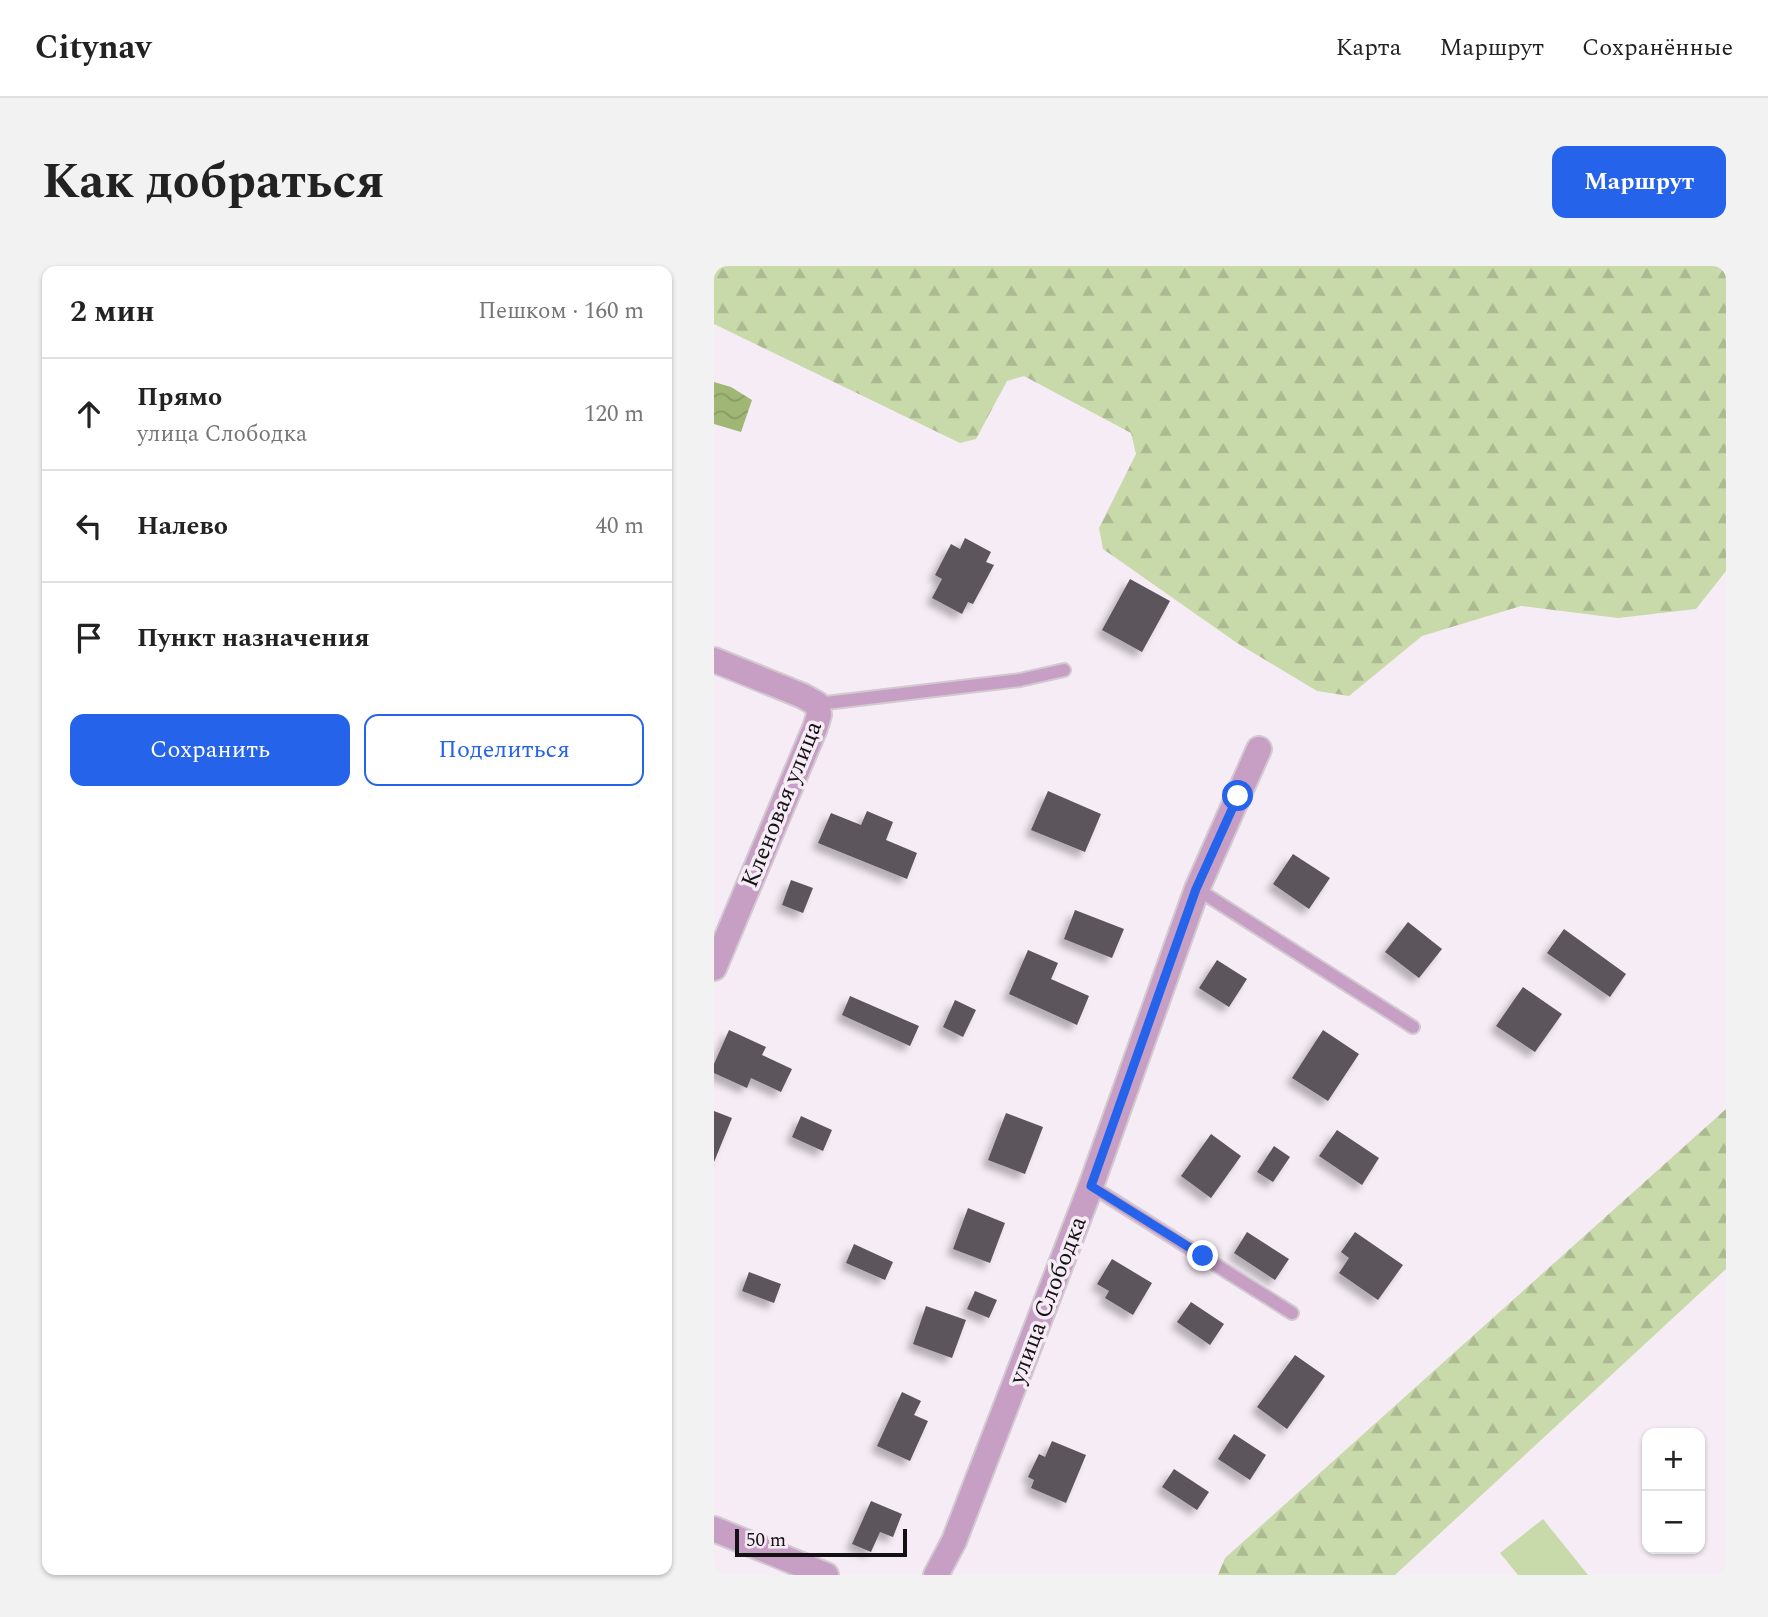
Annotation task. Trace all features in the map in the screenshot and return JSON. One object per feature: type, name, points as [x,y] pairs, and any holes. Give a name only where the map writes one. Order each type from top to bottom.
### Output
[{"type":"street","name":"Кленовая улица","points":[[714,660],[817,704],[819,715],[714,968]]},
{"type":"street","name":"улица Слободка","points":[[936,1575],[954,1541],[1091,1186],[1196,889],[1259,749]]},
{"type":"street","points":[[714,1529],[826,1575]]},
{"type":"lane","points":[[817,704],[1020,680],[1064,670]]},
{"type":"lane","points":[[1196,889],[1413,1027]]},
{"type":"lane","points":[[1091,1186],[1292,1313]]},
{"type":"green space","points":[[714,266],[1726,266],[1726,571],[1696,609],[1618,618],[1521,606],[1422,636],[1349,696],[1317,691],[1237,643],[1103,549],[1099,528],[1136,454],[1131,433],[1024,376],[1007,381],[976,439],[960,443],[714,324]]},
{"type":"green space","points":[[1726,1109],[1726,1269],[1395,1575],[1218,1575],[1225,1558]]},
{"type":"green space","points":[[1543,1519],[1588,1575],[1518,1575],[1500,1553]]},
{"type":"water","points":[[714,382],[731,387],[752,400],[741,432],[714,424]]},
{"type":"building","points":[[965,538],[991,552],[986,562],[994,565],[973,604],[968,602],[962,614],[932,598],[942,579],[935,575],[951,544],[960,549]]},
{"type":"building","points":[[1130,579],[1170,601],[1142,652],[1102,630]]},
{"type":"building","points":[[1048,791],[1101,814],[1085,852],[1031,830]]},
{"type":"building","points":[[867,811],[893,822],[886,840],[917,853],[907,879],[818,843],[831,813],[861,825]]},
{"type":"building","points":[[1293,854],[1330,878],[1309,909],[1273,884]]},
{"type":"building","points":[[791,880],[813,888],[803,913],[782,905]]},
{"type":"building","points":[[1075,910],[1124,929],[1112,958],[1064,939]]},
{"type":"building","points":[[1408,922],[1442,949],[1419,978],[1385,952]]},
{"type":"building","points":[[1564,929],[1626,974],[1610,997],[1547,953]]},
{"type":"building","points":[[1028,950],[1058,963],[1051,979],[1089,996],[1077,1025],[1009,994]]},
{"type":"building","points":[[1217,960],[1247,979],[1229,1007],[1199,988]]},
{"type":"building","points":[[1523,987],[1562,1014],[1535,1052],[1496,1026]]},
{"type":"building","points":[[850,996],[919,1026],[910,1046],[842,1015]]},
{"type":"building","points":[[955,1000],[976,1010],[963,1037],[943,1027]]},
{"type":"building","points":[[729,1030],[766,1047],[762,1055],[792,1069],[781,1092],[751,1078],[747,1088],[714,1073],[714,1064]]},
{"type":"building","points":[[1323,1030],[1359,1054],[1328,1101],[1292,1078]]},
{"type":"building","points":[[714,1111],[732,1118],[714,1162]]},
{"type":"building","points":[[1006,1113],[1043,1127],[1025,1174],[988,1160]]},
{"type":"building","points":[[801,1116],[832,1130],[823,1151],[792,1137]]},
{"type":"building","points":[[1337,1130],[1379,1158],[1362,1185],[1319,1156]]},
{"type":"building","points":[[1211,1134],[1241,1156],[1211,1198],[1181,1176]]},
{"type":"building","points":[[1274,1146],[1290,1157],[1273,1182],[1257,1172]]},
{"type":"building","points":[[968,1208],[1005,1223],[990,1263],[953,1249]]},
{"type":"building","points":[[1247,1232],[1289,1259],[1275,1280],[1234,1253]]},
{"type":"building","points":[[1355,1232],[1403,1265],[1378,1300],[1339,1273],[1349,1258],[1341,1252]]},
{"type":"building","points":[[854,1244],[893,1262],[885,1280],[846,1263]]},
{"type":"building","points":[[1112,1259],[1152,1283],[1133,1315],[1105,1298],[1109,1291],[1097,1284]]},
{"type":"building","points":[[749,1272],[781,1284],[774,1303],[742,1291]]},
{"type":"building","points":[[975,1291],[997,1300],[989,1318],[967,1309]]},
{"type":"building","points":[[1191,1302],[1224,1324],[1210,1345],[1177,1322]]},
{"type":"building","points":[[926,1306],[966,1320],[952,1358],[913,1344]]},
{"type":"building","points":[[1295,1355],[1325,1376],[1287,1429],[1257,1407]]},
{"type":"building","points":[[902,1392],[921,1401],[914,1415],[928,1421],[910,1461],[877,1446]]},
{"type":"building","points":[[1234,1434],[1266,1455],[1250,1480],[1218,1459]]},
{"type":"building","points":[[1052,1441],[1086,1455],[1066,1503],[1031,1488],[1034,1480],[1028,1477],[1039,1454],[1045,1457]]},
{"type":"building","points":[[1174,1469],[1209,1492],[1197,1510],[1162,1487]]},
{"type":"building","points":[[871,1501],[902,1514],[893,1537],[880,1532],[871,1552],[852,1544]]},
{"type":"route","points":[[1203,1256],[1091,1186],[1196,889],[1238,796]]}]
